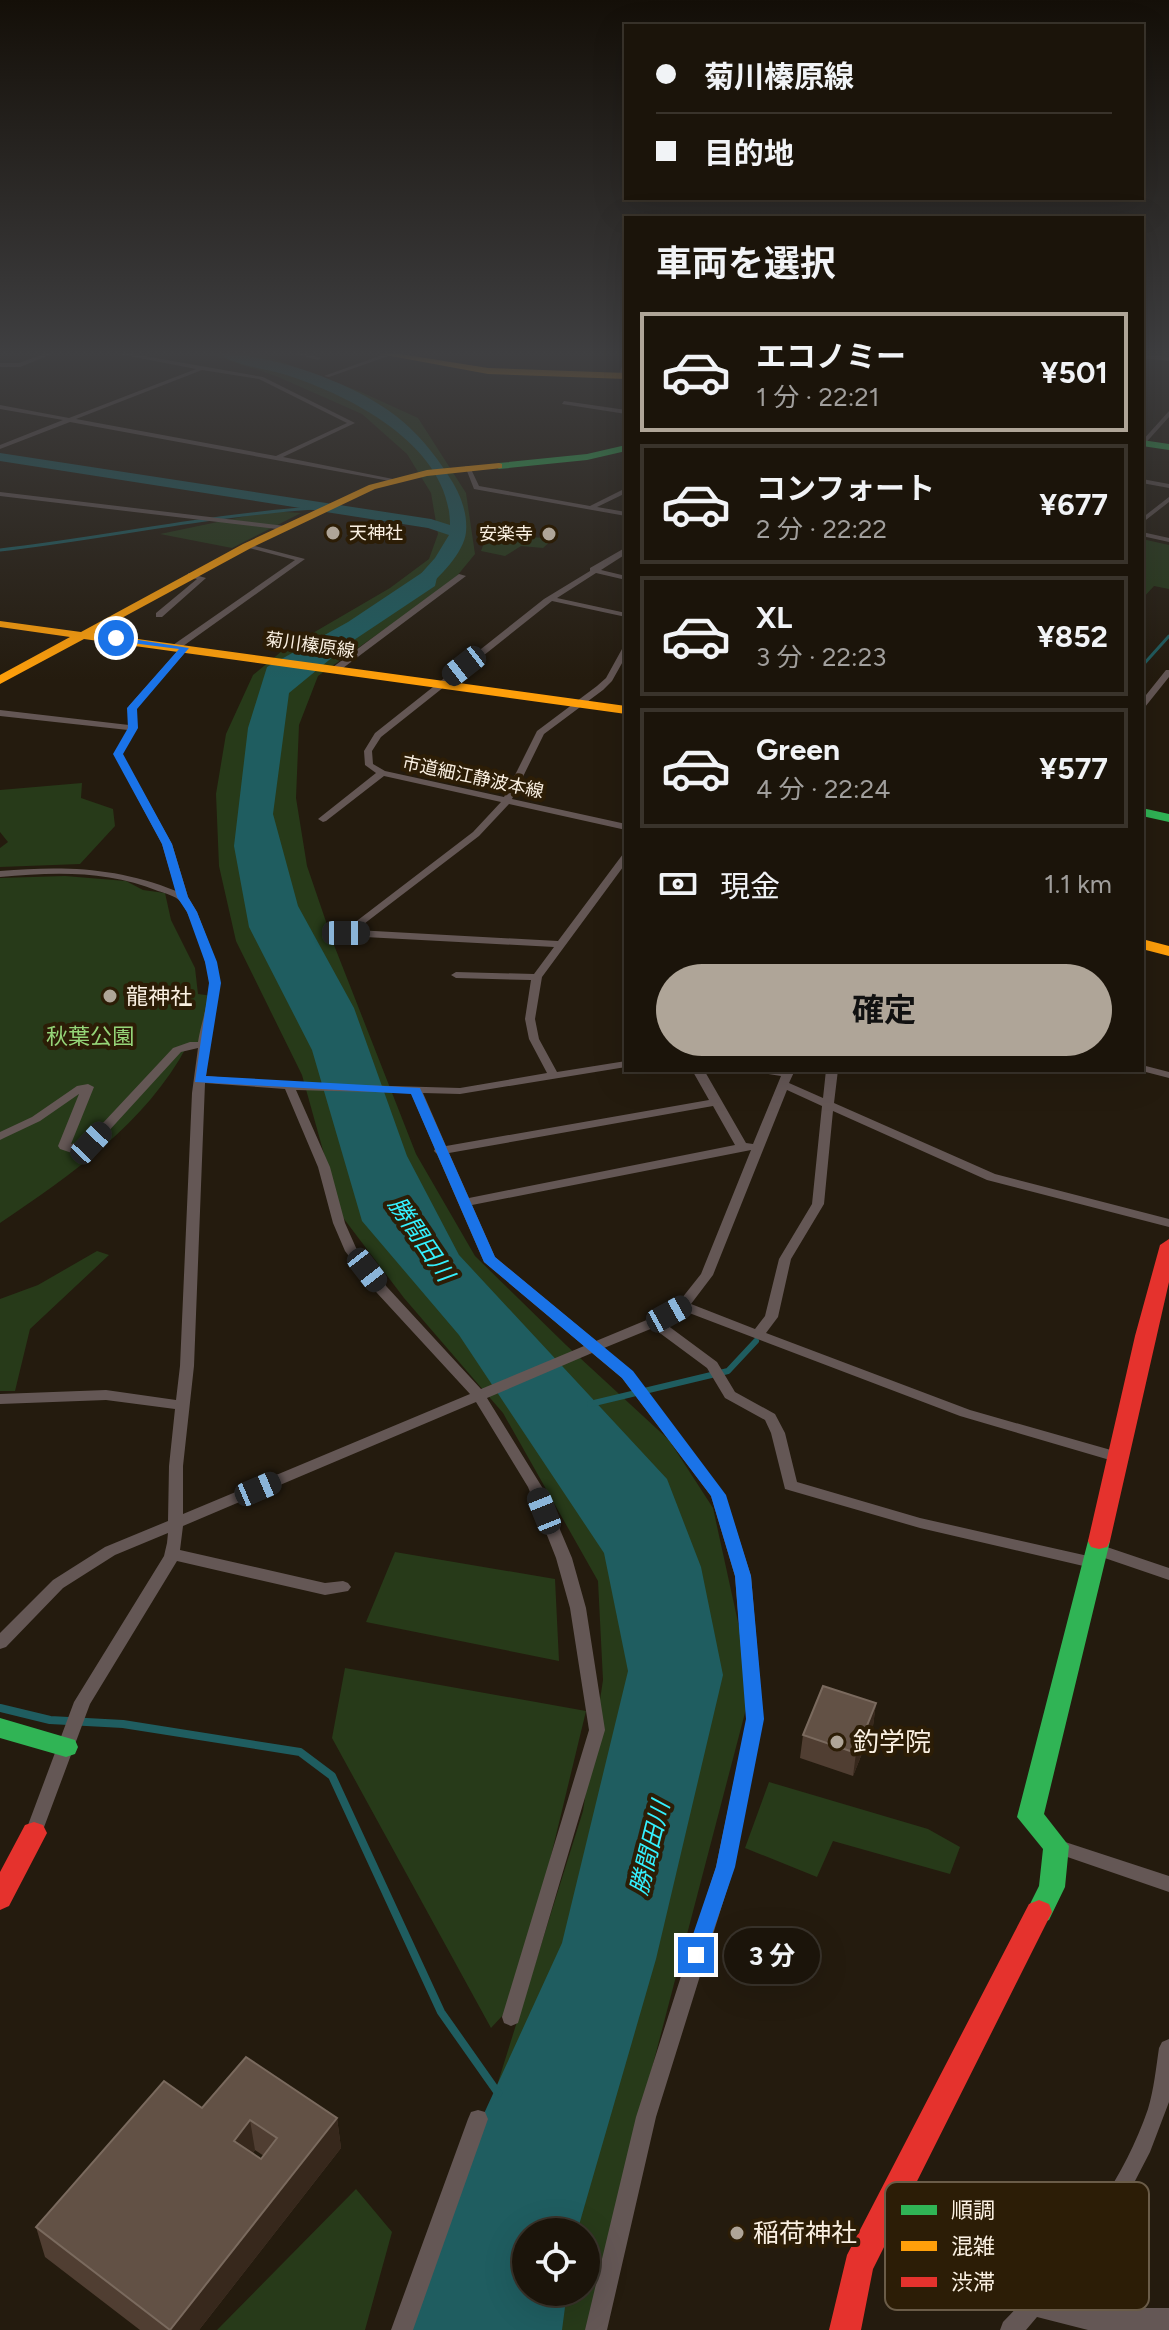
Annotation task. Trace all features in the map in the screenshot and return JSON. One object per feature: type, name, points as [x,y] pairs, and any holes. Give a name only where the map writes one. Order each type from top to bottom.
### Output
[{"type":"street","points":[[297,463],[398,480]]},
{"type":"street","points":[[0,680],[191,575],[326,509],[398,480],[462,468],[528,463]]},
{"type":"street","points":[[462,468],[476,488],[624,514]]},
{"type":"street","points":[[1144,481],[1169,486]]},
{"type":"street","points":[[593,506],[624,491]]},
{"type":"street","points":[[0,494],[285,528]]},
{"type":"street","points":[[1144,519],[1169,499]]},
{"type":"street","points":[[1144,534],[1169,540]]},
{"type":"street","points":[[0,1898],[34,1833],[79,1709],[172,1554],[175,1543],[187,1366],[192,1170],[199,1079],[215,983],[211,962],[183,897],[167,844],[118,754],[133,728],[132,708],[181,647],[301,559],[247,546]]},
{"type":"street","name":"市道細江静波本線","points":[[624,552],[551,599],[440,685],[371,743],[369,765],[382,773],[624,827]]},
{"type":"street","points":[[593,570],[624,578]]},
{"type":"street","points":[[159,615],[202,578],[191,575]]},
{"type":"street","points":[[336,669],[462,576]]},
{"type":"street","points":[[551,599],[624,615]]},
{"type":"street","name":"菊川榛原線","points":[[2,626],[86,634],[624,710]]},
{"type":"street","points":[[561,944],[346,933],[476,834],[507,801],[540,733],[609,679],[624,653]]},
{"type":"street","points":[[1144,703],[1165,682],[1169,672]]},
{"type":"street","points":[[0,713],[133,728]]},
{"type":"street","points":[[323,819],[382,773]]},
{"type":"street","points":[[1144,812],[1169,818]]},
{"type":"street","points":[[554,1076],[534,1039],[530,1019],[537,977],[624,859]]},
{"type":"street","points":[[0,874],[31,871],[109,874],[133,878],[183,897]]},
{"type":"street","points":[[1144,945],[1169,951]]},
{"type":"street","points":[[456,975],[537,977]]},
{"type":"street","points":[[0,1136],[36,1119],[81,1088],[88,1087],[64,1146],[72,1149],[91,1143],[177,1050],[190,1045],[204,1045]]},
{"type":"street","points":[[199,1079],[289,1086],[460,1091],[624,1064]]},
{"type":"street","points":[[1144,1069],[1169,1075]]},
{"type":"street","points":[[699,1072],[742,1147]]},
{"type":"street","points":[[758,1334],[771,1317],[785,1259],[818,1204],[832,1072]]},
{"type":"street","points":[[0,1643],[58,1584],[110,1551],[480,1397],[654,1322],[683,1306],[707,1275],[787,1076],[830,1105],[991,1177],[1169,1223]]},
{"type":"street","points":[[289,1086],[324,1167],[339,1223],[351,1251],[382,1290],[480,1397],[535,1487],[564,1558],[578,1608],[597,1730],[511,2017]]},
{"type":"street","points":[[411,1091],[489,1259],[596,1347],[639,1391],[718,1495],[743,1576],[755,1719],[725,1867],[646,2117],[596,2330]]},
{"type":"street","points":[[440,1151],[716,1102]]},
{"type":"street","points":[[464,1203],[742,1147],[761,1147]]},
{"type":"street","points":[[1169,1245],[1145,1336],[1120,1458],[1030,1817],[1056,1846],[1169,1884]]},
{"type":"street","points":[[683,1306],[965,1413],[1120,1458]]},
{"type":"street","points":[[654,1322],[713,1366],[730,1395],[770,1417],[778,1433],[790,1485],[920,1523],[1169,1574]]},
{"type":"street","points":[[0,1399],[106,1395],[182,1405]]},
{"type":"street","points":[[172,1554],[325,1589],[343,1587]]},
{"type":"street","points":[[0,1728],[68,1740]]},
{"type":"street","points":[[901,2182],[1052,1887],[1056,1846]]},
{"type":"street","points":[[1124,2182],[1156,2114],[1169,2048]]},
{"type":"street","points":[[402,2330],[478,2119]]},
{"type":"street","points":[[845,2330],[858,2266],[885,2213]]},
{"type":"street","points":[[1011,2330],[1030,2310]]},
{"type":"street","points":[[1051,2310],[1088,2319],[1169,2319]]},
{"type":"green space","points":[[412,463],[447,463],[466,493],[475,554],[452,582],[318,676],[299,725],[296,798],[307,866],[334,945],[416,1154],[475,1256],[669,1440],[713,1508],[752,1686],[613,2217],[604,2330],[430,2330],[468,2178],[583,1811],[603,1680],[598,1581],[503,1413],[404,1298],[341,1215],[302,1075],[236,941],[219,866],[216,794],[226,734],[253,675],[282,651],[390,588],[429,559],[438,534],[431,493]]},
{"type":"green space","points":[[271,511],[301,513],[232,548],[160,534]]},
{"type":"green space","points":[[503,534],[553,539],[543,548],[521,546],[505,556],[481,551],[484,543],[494,543]]},
{"type":"green space","points":[[1144,539],[1169,545],[1169,589],[1154,586],[1144,597]]},
{"type":"green space","points":[[82,783],[81,798],[113,809],[115,826],[80,864],[0,867],[0,848],[8,842],[0,832],[0,790]]},
{"type":"green space","name":"秋葉公園","points":[[65,876],[126,881],[143,890],[165,893],[171,920],[195,968],[198,994],[213,996],[204,1045],[187,1046],[170,1074],[129,1123],[80,1166],[0,1223],[0,878]]},
{"type":"green space","points":[[97,1251],[109,1255],[30,1329],[15,1391],[0,1391],[0,1299],[38,1285]]},
{"type":"green space","points":[[395,1552],[555,1579],[559,1661],[366,1622]]},
{"type":"green space","points":[[345,1668],[586,1711],[516,2001],[491,2028],[332,1738]]},
{"type":"green space","points":[[769,1782],[928,1829],[960,1847],[950,1874],[833,1841],[817,1877],[745,1848]]},
{"type":"green space","points":[[356,2189],[392,2232],[365,2330],[217,2330]]},
{"type":"water","points":[[441,560],[435,586],[351,642],[289,693],[273,814],[298,906],[354,1008],[407,1156],[459,1255],[667,1479],[701,1567],[723,1675],[656,1959],[581,2218],[512,2218],[512,2306],[565,2306],[562,2330],[403,2330],[465,2155],[562,1943],[628,1671],[604,1553],[459,1335],[362,1221],[312,1050],[249,927],[234,846],[248,728],[267,667],[348,622]]},
{"type":"building","points":[[823,1686],[876,1703],[856,1753],[803,1735]]},
{"type":"building","points":[[246,2057],[337,2118],[170,2330],[36,2227],[164,2081],[202,2108]],"holes":[[[250,2120],[277,2138],[261,2159],[234,2141]]]},
{"type":"waterway","points":[[37,463],[431,524],[458,533]]},
{"type":"waterway","name":"勝間田川","points":[[433,463],[453,498],[458,516],[458,533]]},
{"type":"waterway","points":[[0,550],[236,516],[315,508]]},
{"type":"waterway","name":"勝間田川","points":[[418,587],[447,553],[458,533]]},
{"type":"waterway","points":[[1144,664],[1169,636]]},
{"type":"waterway","points":[[590,1404],[728,1371],[756,1341]]},
{"type":"waterway","points":[[0,1708],[50,1720],[123,1724],[300,1752],[332,1776],[441,2012],[498,2093]]},
{"type":"traffic: fast","points":[[499,466],[531,463]]},
{"type":"traffic: fast","points":[[1144,812],[1169,818]]},
{"type":"traffic: fast","points":[[1039,1912],[1052,1887],[1056,1846],[1030,1817],[1099,1541]]},
{"type":"traffic: fast","points":[[0,1728],[66,1747]]},
{"type":"traffic: slow","points":[[0,680],[247,546],[372,487],[427,473],[499,466]]},
{"type":"traffic: slow","points":[[0,624],[624,710]]},
{"type":"traffic: slow","points":[[1144,945],[1169,951]]},
{"type":"traffic: jam","points":[[1099,1541],[1145,1336],[1169,1245]]},
{"type":"traffic: jam","points":[[0,1898],[34,1833]]},
{"type":"traffic: jam","points":[[901,2182],[1039,1912]]},
{"type":"traffic: jam","points":[[845,2330],[858,2266],[885,2213]]},
{"type":"place","name":"天神社","points":[[333,533]]},
{"type":"place","name":"安楽寺","points":[[549,534]]},
{"type":"place","name":"龍神社","points":[[110,996]]},
{"type":"place","name":"釣学院","points":[[837,1742]]},
{"type":"place","name":"稲荷神社","points":[[737,2233]]},
{"type":"route","points":[[116,638],[185,648],[132,708],[133,728],[118,754],[130,771],[167,844],[183,897],[211,962],[215,983],[199,1079],[416,1091],[489,1259],[627,1375],[718,1495],[743,1576],[755,1719],[725,1867],[696,1955]]}]
